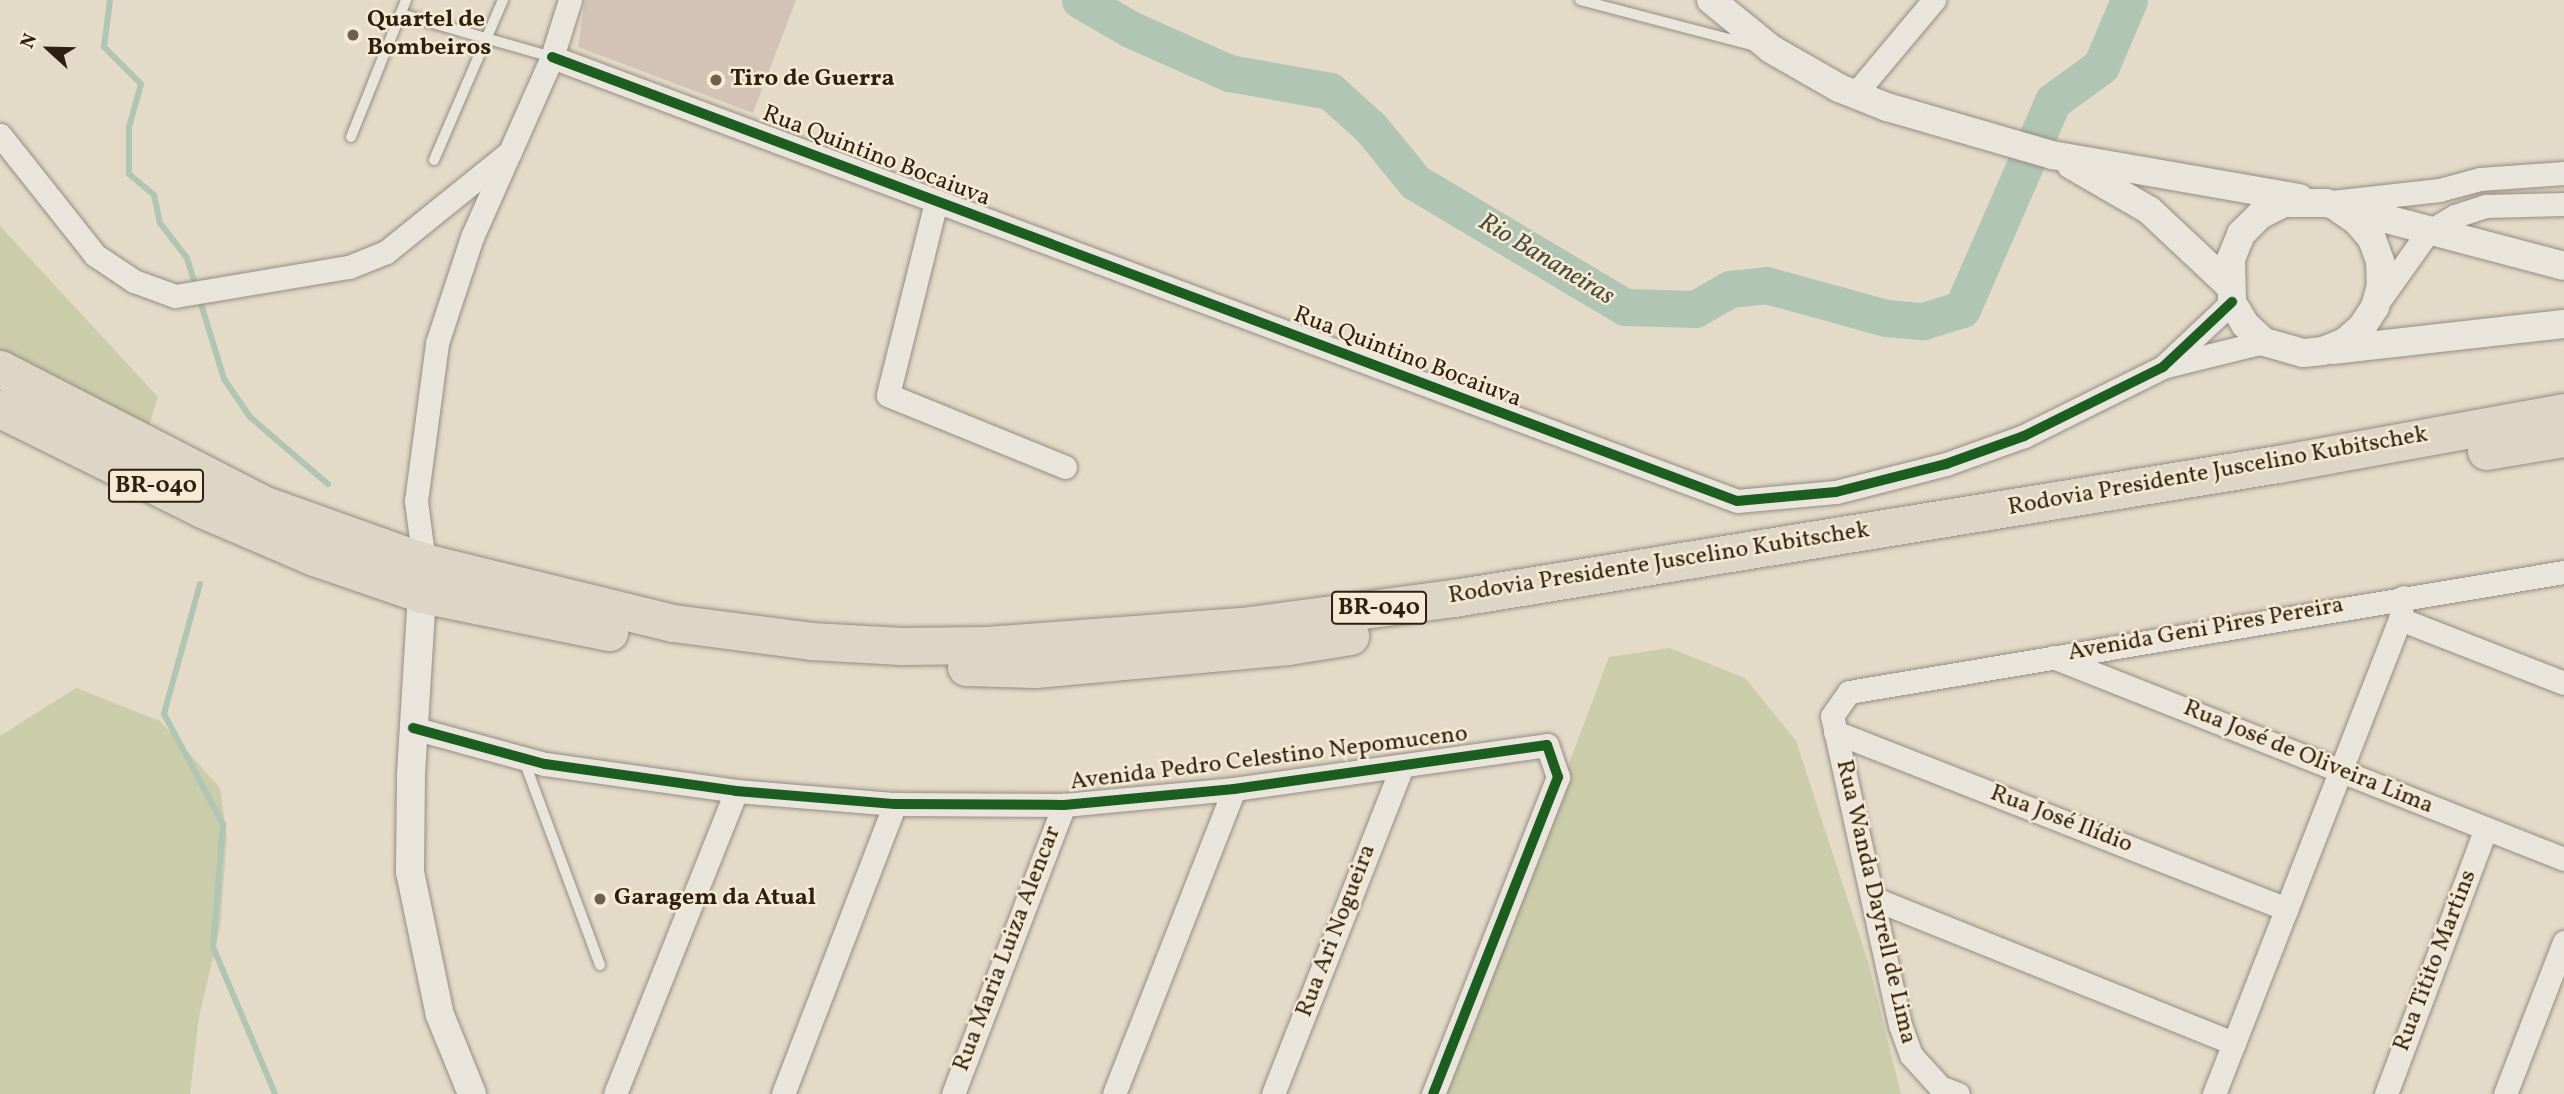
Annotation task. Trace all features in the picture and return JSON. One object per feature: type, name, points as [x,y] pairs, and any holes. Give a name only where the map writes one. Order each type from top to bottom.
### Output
[{"type":"highway","name":"Rodovia Presidente Juscelino Kubitschek","points":[[0,369],[265,505],[423,578],[675,643],[940,666],[1035,668],[1288,646],[2564,438]]},
{"type":"highway","name":"Rodovia Presidente Juscelino Kubitschek","points":[[0,409],[202,509],[314,557],[673,623],[811,641],[987,645],[1251,625],[1454,598],[2278,464],[2564,412]]},
{"type":"street","points":[[472,1094],[440,1015],[410,872],[414,728],[423,578],[416,501],[437,343],[472,237],[552,57],[570,0]]},
{"type":"street","points":[[1711,0],[1771,49],[1855,94],[1997,141],[2053,155],[2325,204],[2564,266]]},
{"type":"street","points":[[1855,94],[1934,0]]},
{"type":"street","name":"Rua Quintino Bocaiuva","points":[[552,57],[1737,501],[1836,492],[1946,464],[2024,436],[2162,367],[2264,342]]},
{"type":"street","points":[[0,135],[95,255],[134,281],[174,296],[219,291],[349,267],[386,252],[510,152]]},
{"type":"street","points":[[2053,155],[2149,210],[2231,293],[2245,324],[2264,342],[2302,354],[2564,324]]},
{"type":"street","points":[[2231,293],[2231,259],[2241,234],[2260,215],[2284,203],[2325,204],[2439,190],[2480,179],[2564,173]]},
{"type":"street","points":[[2480,179],[2486,206]]},
{"type":"street","points":[[936,202],[888,395],[1065,467]]},
{"type":"street","points":[[2325,204],[2357,221],[2372,239],[2380,261],[2381,285],[2375,307]]},
{"type":"street","points":[[2323,351],[2353,335],[2428,232],[2455,216],[2486,206],[2564,204]]},
{"type":"street","name":"Rua Quintino Bocaiuva","points":[[2162,367],[2231,293]]},
{"type":"street","name":"Avenida Geni Pires Pereira","points":[[1849,692],[2052,657],[2401,608],[2564,572]]},
{"type":"street","points":[[2214,1094],[2401,608],[2564,683]]},
{"type":"street","name":"Rua José de Oliveira Lima","points":[[2052,657],[2564,859]]},
{"type":"street","name":"Rua Wanda Dayrell de Lima","points":[[1849,692],[1832,716],[1875,899],[1899,1025],[1911,1055],[1940,1087],[1958,1094]]},
{"type":"street","name":"Avenida Pedro Celestino Nepomuceno","points":[[414,728],[523,758],[736,792],[895,804],[1064,805],[1234,789],[1401,769],[1547,746],[1558,777],[1433,1094]]},
{"type":"street","name":"Rua José Ilídio","points":[[1835,732],[2287,909]]},
{"type":"street","name":"Rua Ari Nogueira","points":[[1273,1094],[1401,769]]},
{"type":"street","points":[[1114,1094],[1234,789]]},
{"type":"street","points":[[615,1094],[736,792]]},
{"type":"street","points":[[783,1094],[895,804]]},
{"type":"street","name":"Rua Maria Luiza Alencar","points":[[953,1094],[1064,805]]},
{"type":"street","name":"Rua Titito Martins","points":[[2386,1094],[2486,828]]},
{"type":"street","points":[[1875,899],[2234,1043]]},
{"type":"street","points":[[2505,1094],[2564,942]]},
{"type":"lane","points":[[351,136],[406,0]]},
{"type":"lane","points":[[434,160],[489,39],[503,0]]},
{"type":"lane","points":[[1580,0],[1771,49]]},
{"type":"lane","points":[[401,14],[552,57]]},
{"type":"lane","points":[[523,758],[600,965]]},
{"type":"green space","points":[[0,226],[158,397],[145,438],[0,357]]},
{"type":"green space","points":[[1670,648],[1745,678],[1796,741],[1869,965],[1901,1094],[1445,1094],[1609,657]]},
{"type":"green space","points":[[76,688],[160,721],[220,788],[227,838],[220,928],[199,1017],[190,1094],[0,1094],[0,736]]},
{"type":"building","name":"Tiro de Guerra","points":[[585,0],[796,0],[753,113],[578,47]]},
{"type":"waterway","points":[[110,0],[104,47],[141,84],[129,127],[129,174],[154,195],[160,223],[187,258],[224,379],[250,417],[328,484]]},
{"type":"waterway","name":"Rio Bananeiras","points":[[1080,0],[1130,29],[1229,73],[1330,91],[1371,128],[1415,182],[1625,307],[1695,309],[1730,289],[1766,285],[1886,318],[1923,321],[1962,309],[2053,101],[2101,66],[2129,0]]},
{"type":"waterway","points":[[200,584],[164,714],[223,824],[213,947],[275,1094]]},
{"type":"cycle path","points":[[552,57],[1737,501],[1836,492],[1946,464],[2024,436],[2163,367],[2232,302]]},
{"type":"cycle path","points":[[413,728],[545,764],[736,791],[895,804],[1064,805],[1234,789],[1547,745],[1558,777],[1433,1094]]},
{"type":"place","name":"Quartel de Bombeiros","points":[[353,35]]},
{"type":"place","name":"Tiro de Guerra","points":[[716,80]]},
{"type":"place","name":"Garagem da Atual","points":[[600,899]]}]
